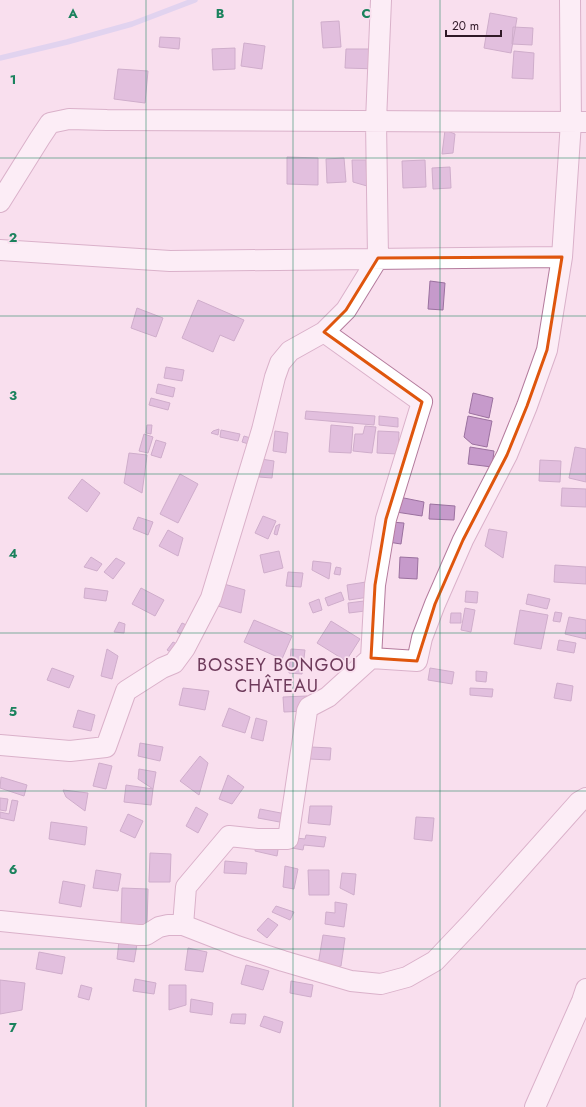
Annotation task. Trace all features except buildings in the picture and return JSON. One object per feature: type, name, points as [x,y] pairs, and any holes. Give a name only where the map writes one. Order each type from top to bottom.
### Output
[{"type":"street","points":[[0,745],[70,751],[106,747],[126,691],[162,668],[174,663],[185,648],[211,598],[262,430],[280,363],[290,351],[324,332],[346,310],[378,258],[376,121],[381,0]]},
{"type":"street","points":[[371,658],[417,661],[422,638],[435,604],[463,540],[507,455],[527,406],[547,350],[562,257],[579,122],[570,0]]},
{"type":"street","points":[[0,202],[50,123],[69,119],[579,122]]},
{"type":"street","points":[[0,250],[170,261],[562,257]]},
{"type":"street","points":[[183,925],[186,887],[230,836],[257,839],[288,839],[307,711],[309,707],[328,697],[371,658],[375,585],[386,519],[422,402],[324,332]]},
{"type":"street","points":[[0,922],[138,935],[146,935],[159,927],[168,925],[183,925],[237,946],[283,961],[351,981],[381,984],[407,977],[435,962],[579,802],[586,798]]},
{"type":"street","points":[[535,1107],[586,989]]},
{"type":"highlighted area","points":[[562,257],[547,350],[527,406],[507,455],[463,540],[435,604],[417,661],[371,658],[375,585],[386,519],[422,402],[324,332],[346,310],[378,258]]},
{"type":"waterway","points":[[0,58],[67,42],[132,24],[195,0]]},
{"type":"district","name":"BOSSEY BONGOU CHÂTEAU","points":[[277,675]]}]
